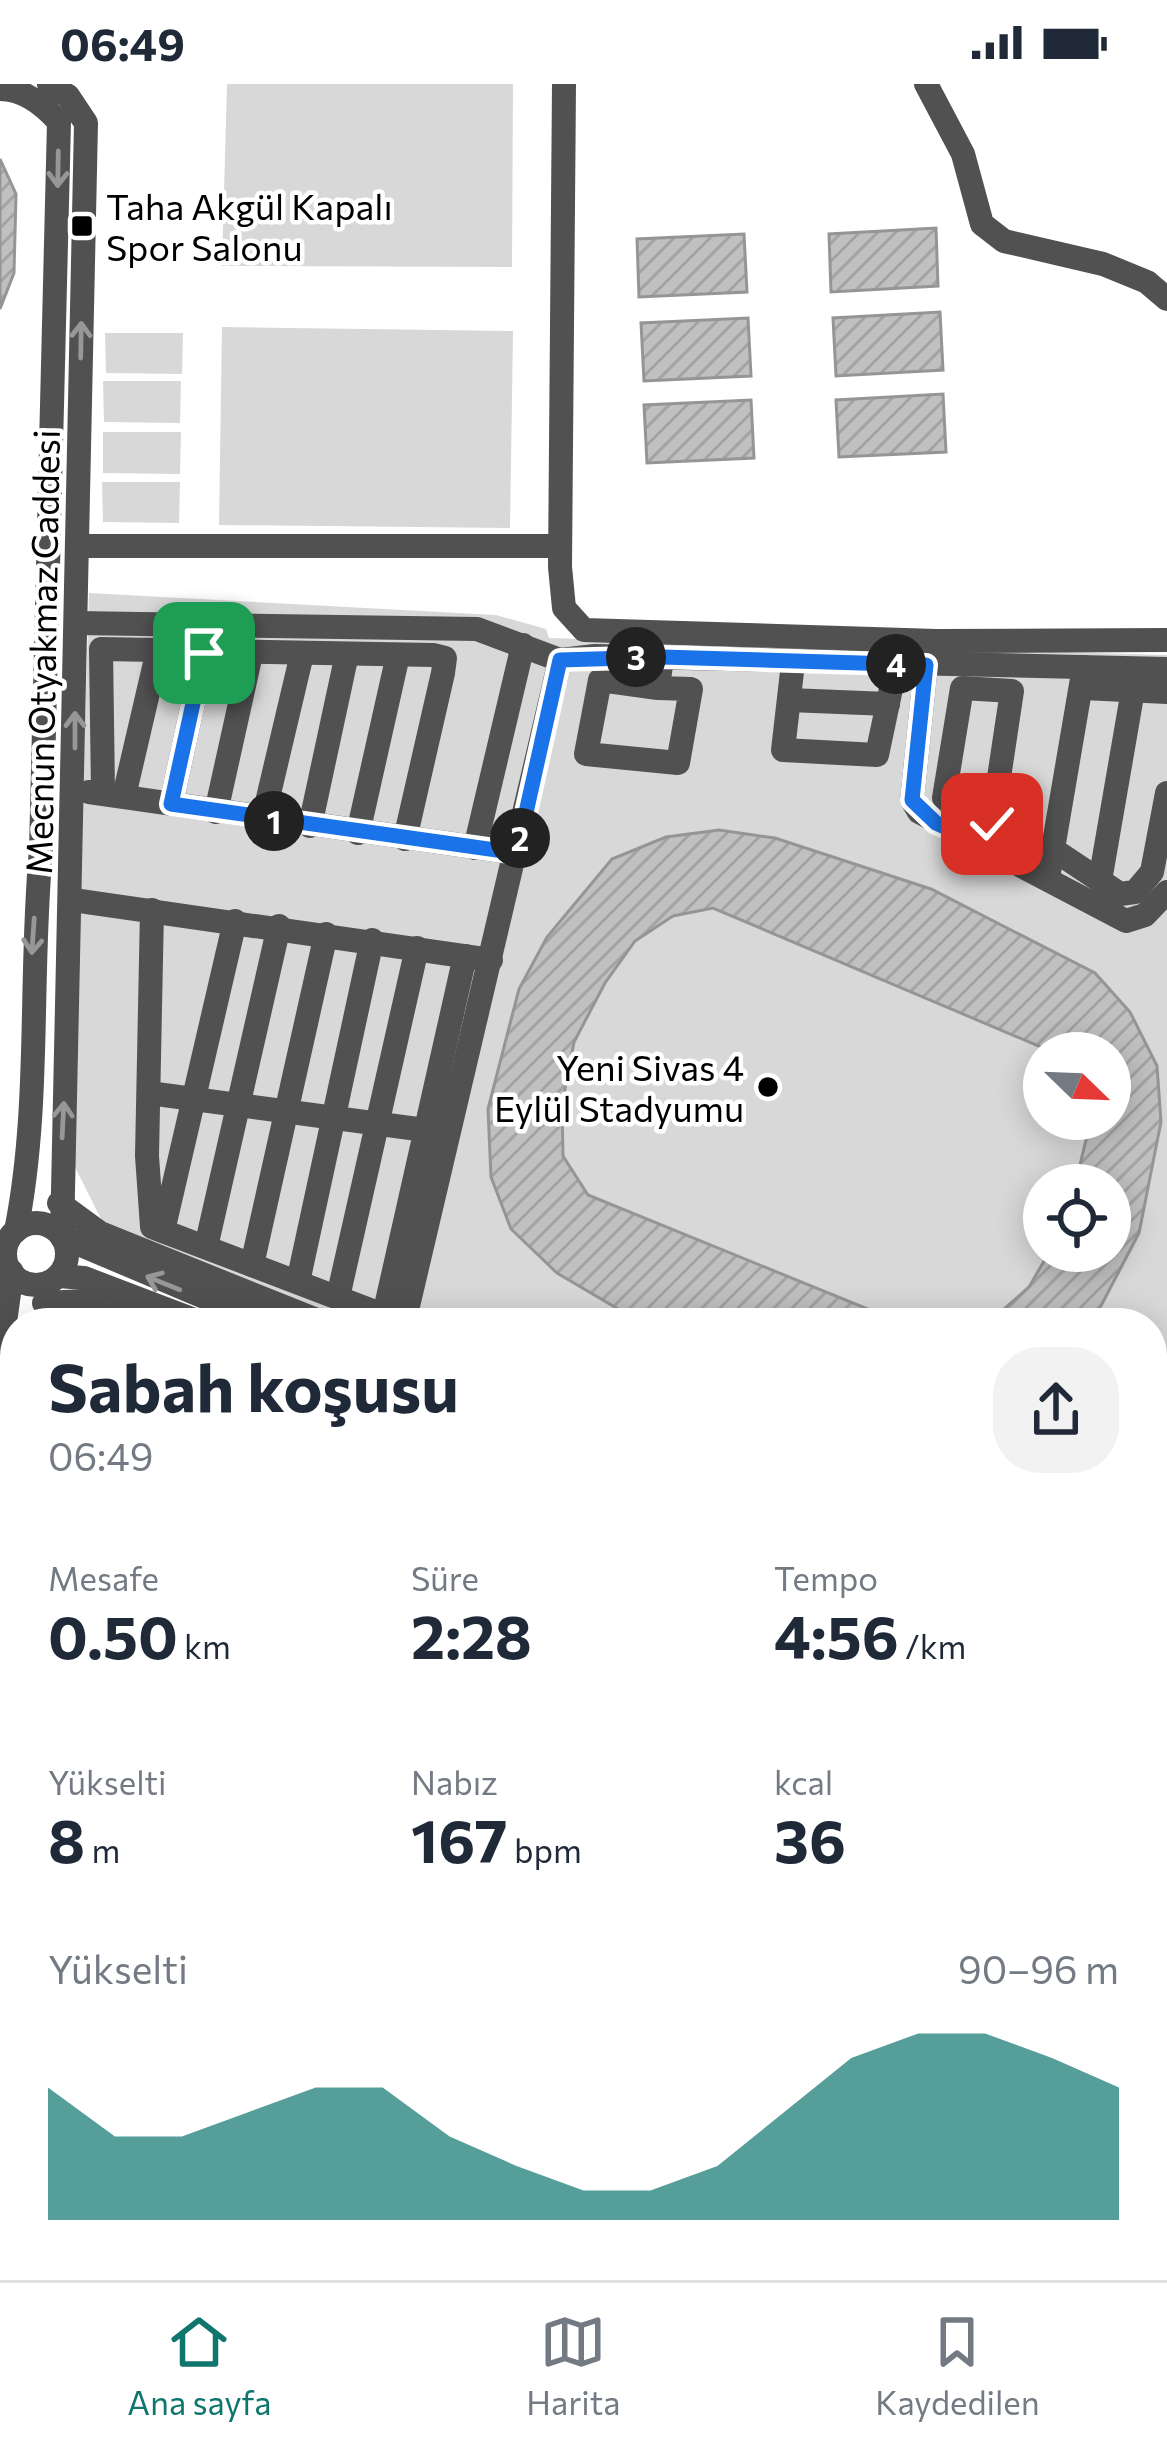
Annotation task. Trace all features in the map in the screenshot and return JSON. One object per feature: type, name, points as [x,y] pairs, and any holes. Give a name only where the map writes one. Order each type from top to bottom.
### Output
[{"type":"street","name":"Mecnun Otyakmaz Caddesi","points":[[49,84],[68,96],[86,123],[73,900],[59,1203],[62,1237]]},
{"type":"street","points":[[565,84],[560,546],[564,608],[584,630],[936,641],[1167,640]]},
{"type":"street","points":[[926,84],[962,154],[982,224],[1004,241],[1102,264],[1147,283],[1167,299]]},
{"type":"street","name":"Mecnun Otyakmaz Caddesi","points":[[0,89],[13,89],[46,106],[59,122],[42,830],[32,946],[27,1178],[10,1233]]},
{"type":"street","points":[[77,546],[560,546]]},
{"type":"street","points":[[76,623],[477,629],[560,660],[662,657],[926,665],[1084,678],[1133,690],[1167,692]]},
{"type":"street","points":[[476,848],[524,645]]},
{"type":"street","points":[[113,794],[101,649],[445,658],[405,839]]},
{"type":"street","points":[[113,794],[158,650]]},
{"type":"street","points":[[171,804],[204,653]]},
{"type":"street","points":[[215,812],[251,654]]},
{"type":"street","points":[[263,819],[302,654]]},
{"type":"street","points":[[310,826],[347,654]]},
{"type":"street","points":[[358,832],[398,655]]},
{"type":"street","points":[[658,688],[662,657]]},
{"type":"street","points":[[386,1308],[425,1130],[478,958],[517,853],[560,660]]},
{"type":"street","points":[[794,663],[783,750],[877,755],[896,664]]},
{"type":"street","points":[[926,665],[912,800],[936,823],[987,834]]},
{"type":"street","points":[[1084,678],[1167,669]]},
{"type":"street","points":[[1048,878],[1057,852],[1084,678]]},
{"type":"street","points":[[600,680],[658,688],[691,689],[678,764],[586,754],[600,680]]},
{"type":"street","points":[[987,834],[1012,691],[962,688],[944,798],[987,834],[1048,878],[1126,920],[1145,915],[1167,892]]},
{"type":"street","points":[[1100,881],[1133,690]]},
{"type":"street","points":[[789,700],[888,704]]},
{"type":"street","points":[[75,791],[517,853]]},
{"type":"street","points":[[1057,852],[1120,894],[1135,892],[1152,872],[1167,794]]},
{"type":"street","points":[[73,900],[478,958]]},
{"type":"street","points":[[152,910],[152,1227],[366,1308]]},
{"type":"street","points":[[163,1231],[235,921]]},
{"type":"street","points":[[206,1247],[279,926]]},
{"type":"street","points":[[252,1265],[326,934]]},
{"type":"street","points":[[298,1282],[372,940]]},
{"type":"street","points":[[338,1297],[417,948]]},
{"type":"street","points":[[407,1308],[478,958]]},
{"type":"street","points":[[149,1093],[425,1130]]},
{"type":"street","points":[[59,1203],[100,1233],[287,1308]]},
{"type":"street","points":[[5,1308],[10,1233],[41,1224],[230,1308]]},
{"type":"street","points":[[49,1295],[67,1258],[62,1237]]},
{"type":"street","points":[[8,1271],[49,1295],[103,1308]]},
{"type":"street","points":[[49,1295],[84,1278],[163,1308]]},
{"type":"shaded area","points":[[227,84],[513,84],[512,267],[222,266]]},
{"type":"shaded area","points":[[222,327],[513,331],[510,528],[219,525]]},
{"type":"shaded area","points":[[105,333],[183,333],[182,374],[106,373]]},
{"type":"shaded area","points":[[103,381],[181,381],[180,423],[104,422]]},
{"type":"shaded area","points":[[103,432],[181,432],[180,474],[103,473]]},
{"type":"shaded area","points":[[102,482],[180,482],[179,523],[103,522]]},
{"type":"shaded area","points":[[89,593],[496,615],[546,629],[549,638],[1167,655],[1167,1308],[295,1308],[109,1235],[72,1161]]},
{"type":"building","points":[[0,159],[16,194],[14,273],[0,309]]},
{"type":"building","points":[[936,228],[938,286],[831,292],[829,234]]},
{"type":"building","points":[[744,234],[747,292],[639,297],[637,239]]},
{"type":"building","points":[[940,312],[943,370],[836,376],[833,318]]},
{"type":"building","points":[[748,318],[751,376],[644,381],[641,323]]},
{"type":"building","points":[[943,394],[946,452],[839,457],[836,400]]},
{"type":"building","points":[[751,400],[754,458],[647,463],[644,405]]},
{"type":"building","points":[[719,830],[775,838],[931,889],[1095,973],[1130,1012],[1157,1066],[1161,1122],[1139,1233],[1131,1248],[1131,1164],[1080,1164],[1086,1140],[1131,1140],[1131,1032],[1023,1032],[1023,1039],[713,908],[673,916],[635,941],[605,983],[574,1042],[562,1105],[563,1156],[588,1195],[865,1308],[616,1308],[557,1273],[511,1229],[491,1177],[488,1109],[519,989],[547,937],[612,859],[666,837]]},
{"type":"building","points":[[1038,1272],[1119,1272],[1100,1308],[1005,1308]]},
{"type":"place","name":"Taha Akgül Kapalı Spor Salonu","points":[[82,226]]},
{"type":"place","name":"Yeni Sivas 4 Eylül Stadyumu","points":[[768,1087]]},
{"type":"route","points":[[204,653],[171,804],[517,853],[560,660],[681,658],[926,665],[912,800],[919,812],[936,823],[982,843],[992,824]]}]
